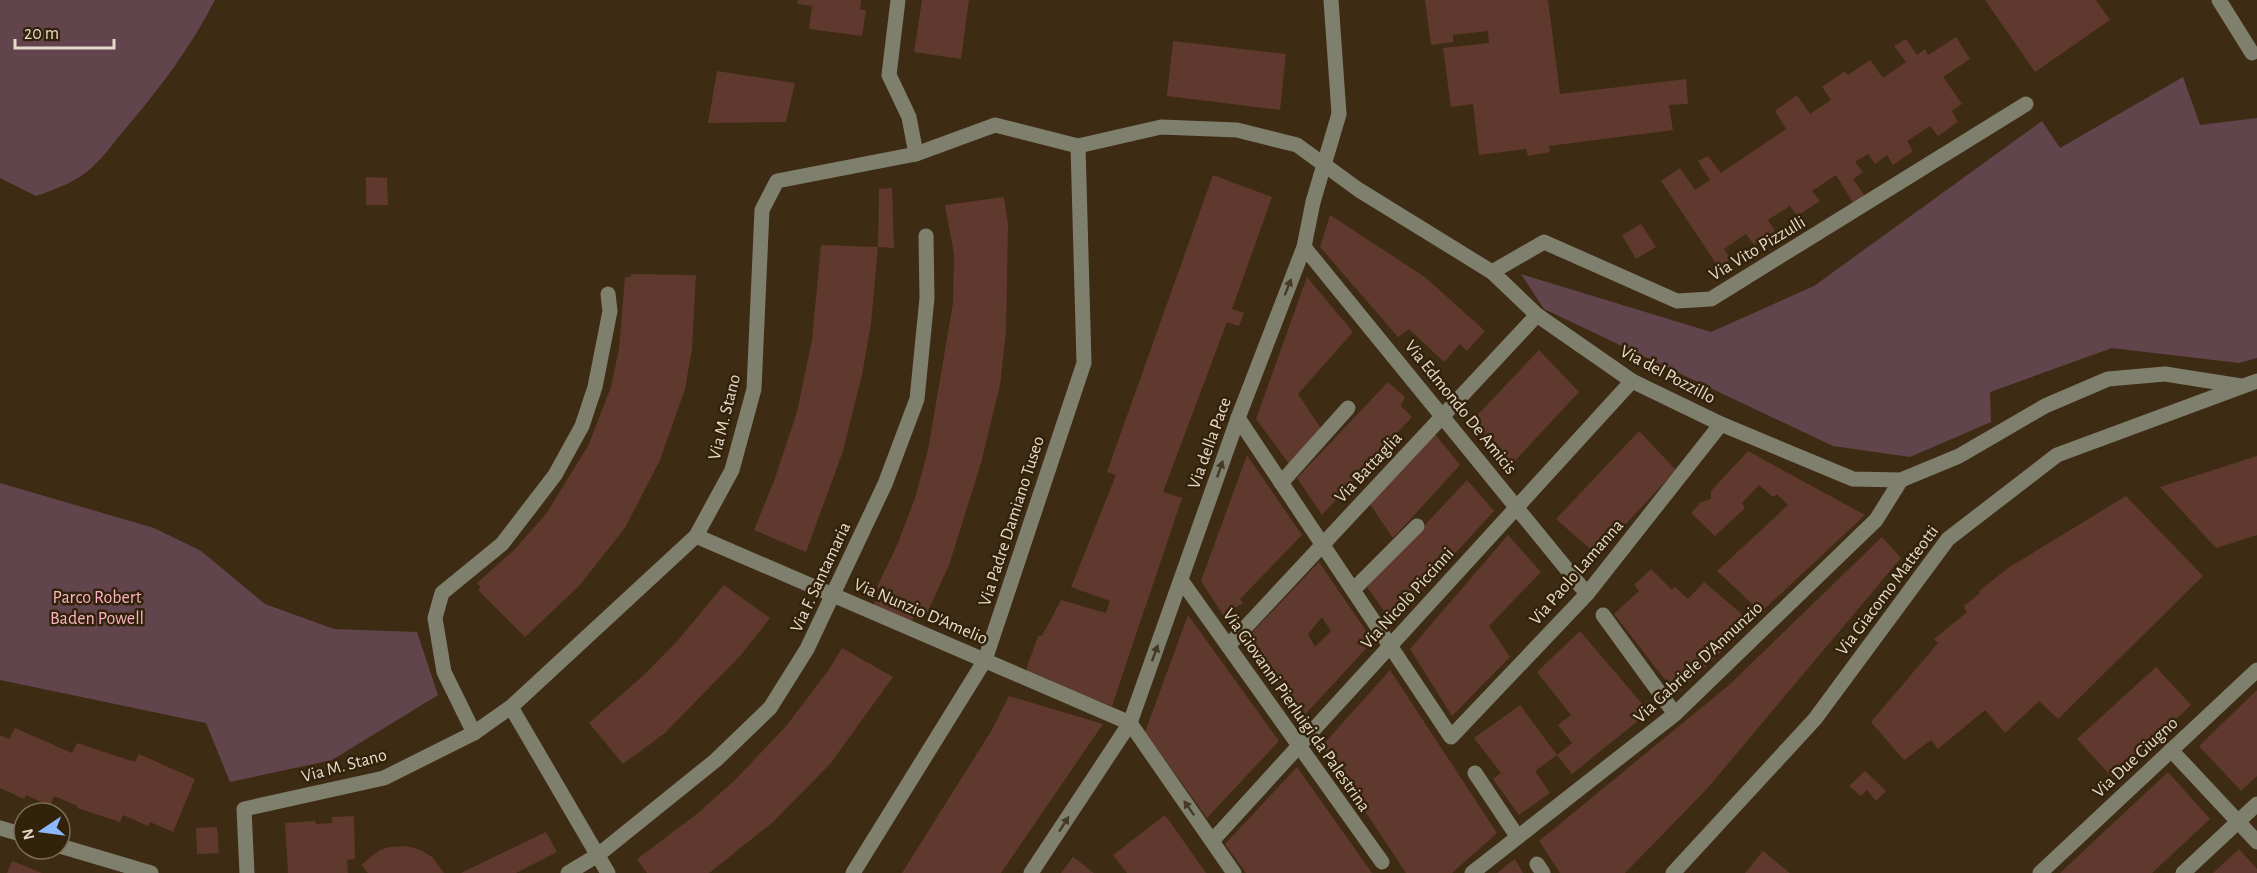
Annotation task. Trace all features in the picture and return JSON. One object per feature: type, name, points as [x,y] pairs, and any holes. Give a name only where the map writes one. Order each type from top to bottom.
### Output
[{"type":"street","points":[[898,0],[889,75],[909,117],[916,153]]},
{"type":"street","name":"Via della Pace","points":[[1031,873],[1130,723],[1238,418],[1304,247],[1313,202],[1339,114],[1331,0]]},
{"type":"street","points":[[2219,0],[2252,53]]},
{"type":"street","name":"Via Vito Pizzulli","points":[[1492,272],[1544,242],[1677,301],[1711,299],[2026,104]]},
{"type":"street","name":"Via M. Stano","points":[[247,873],[244,809],[384,778],[474,734],[511,707],[696,536],[732,470],[754,389],[762,210],[777,181],[916,153],[995,125],[1078,146]]},
{"type":"street","name":"Via del Pozzillo","points":[[1078,146],[1161,127],[1237,130],[1297,146],[1359,190],[1492,272],[1537,315],[1632,381],[1721,424],[1852,479],[1900,480],[1959,456],[2045,406],[2108,379],[2165,374],[2241,386]]},
{"type":"street","name":"Via Padre Damiano Tuseo","points":[[861,870],[985,660],[1084,363],[1078,146]]},
{"type":"street","name":"Via F. Santamaria","points":[[568,873],[598,855],[716,760],[770,708],[807,649],[885,484],[917,399],[927,298],[926,236]]},
{"type":"street","name":"Via Edmondo De Amicis","points":[[1304,247],[1587,594]]},
{"type":"street","points":[[474,734],[444,672],[435,618],[442,592],[502,544],[555,476],[582,426],[594,387],[610,311],[608,294]]},
{"type":"street","name":"Via Battaglia","points":[[1228,646],[1537,315]]},
{"type":"street","name":"Via Nicolò Piccinni","points":[[1212,841],[1632,381]]},
{"type":"street","name":"Via Giacomo Matteotti","points":[[1673,873],[1815,718],[1948,539],[2057,455],[2257,381]]},
{"type":"street","points":[[1281,483],[1348,408]]},
{"type":"street","points":[[1238,418],[1390,646]]},
{"type":"street","name":"Via Paolo Lamanna","points":[[1390,646],[1451,737],[1587,594],[1721,424]]},
{"type":"street","name":"Via Gabriele D'Annunzio","points":[[1472,873],[1675,714],[1876,520],[1900,480]]},
{"type":"street","points":[[1353,590],[1417,526]]},
{"type":"street","name":"Via Nunzio D'Amelio","points":[[696,536],[1130,723]]},
{"type":"street","name":"Via Giovanni Pierluigi da Palestrina","points":[[1181,580],[1382,862]]},
{"type":"street","points":[[1603,615],[1675,714]]},
{"type":"street","name":"Via Due Giugno","points":[[2040,873],[2257,670]]},
{"type":"street","points":[[511,707],[608,873]]},
{"type":"street","points":[[1130,723],[1234,873]]},
{"type":"street","points":[[2171,750],[2257,842]]},
{"type":"street","points":[[1475,773],[1517,836]]},
{"type":"street","points":[[2183,873],[2257,804]]},
{"type":"street","points":[[72,850],[151,873]]},
{"type":"green space","points":[[0,0],[215,0],[174,67],[99,160],[77,178],[36,196],[0,178]]},
{"type":"green space","points":[[2183,77],[2200,125],[2257,118],[2257,358],[2239,363],[2112,348],[1990,392],[1991,422],[1910,457],[1833,446],[1544,309],[1521,274],[1711,332],[1814,286],[2042,121],[2060,148]]},
{"type":"green space","name":"Parco Robert Baden Powell","points":[[0,483],[154,528],[201,551],[265,604],[334,629],[417,632],[438,695],[332,760],[230,782],[206,723],[0,680]]},
{"type":"building","points":[[798,0],[861,0],[860,10],[866,10],[862,36],[809,29],[812,6],[797,4]]},
{"type":"building","points":[[922,0],[969,0],[961,59],[914,52]]},
{"type":"building","points":[[1425,0],[1548,0],[1560,94],[1686,79],[1688,104],[1669,105],[1673,130],[1549,146],[1550,152],[1528,156],[1526,149],[1479,155],[1473,104],[1451,107],[1443,48],[1489,43],[1488,31],[1453,35],[1453,42],[1431,45]]},
{"type":"building","points":[[1985,0],[2096,0],[2110,20],[2035,72]]},
{"type":"building","points":[[1956,37],[1970,59],[1943,77],[1962,104],[1952,111],[1958,122],[1938,136],[1930,126],[1907,141],[1913,151],[1893,165],[1887,155],[1875,164],[1868,154],[1855,162],[1863,172],[1853,179],[1867,199],[1855,206],[1836,175],[1812,191],[1820,201],[1797,216],[1790,206],[1768,220],[1775,231],[1754,245],[1746,234],[1724,249],[1731,259],[1719,268],[1661,181],[1680,168],[1695,190],[1710,180],[1698,161],[1708,156],[1721,173],[1786,129],[1775,111],[1797,95],[1810,114],[1831,100],[1822,87],[1845,71],[1848,75],[1870,60],[1883,78],[1906,62],[1894,46],[1906,39],[1917,55],[1925,49],[1928,55]]},
{"type":"building","points":[[1173,41],[1286,54],[1280,110],[1167,96]]},
{"type":"building","points":[[717,71],[795,83],[786,122],[708,123]]},
{"type":"building","points":[[1213,175],[1272,197],[1232,309],[1244,313],[1239,326],[1227,322],[1163,492],[1182,498],[1112,706],[1025,673],[1038,636],[1042,636],[1061,600],[1106,613],[1110,601],[1071,587],[1116,475],[1107,472]]},
{"type":"building","points":[[366,177],[387,178],[388,205],[366,205]]},
{"type":"building","points":[[892,188],[894,248],[878,247],[879,189]]},
{"type":"building","points":[[1004,197],[1008,223],[1006,332],[1000,385],[981,463],[949,565],[927,613],[918,609],[911,622],[873,607],[880,590],[877,587],[898,543],[915,498],[928,450],[953,303],[954,254],[945,205]]},
{"type":"building","points":[[1330,215],[1425,277],[1485,331],[1467,351],[1460,344],[1444,362],[1409,329],[1398,337],[1320,247]]},
{"type":"building","points":[[1641,224],[1656,247],[1636,259],[1622,235]]},
{"type":"building","points":[[821,245],[878,247],[871,324],[862,375],[843,451],[806,552],[754,530],[774,481],[797,412],[812,340]]},
{"type":"building","points":[[630,274],[696,275],[692,349],[685,389],[660,460],[625,528],[579,586],[525,637],[478,590],[481,587],[477,583],[514,550],[546,514],[588,446],[611,387],[619,349],[625,277],[631,277]]},
{"type":"building","points":[[1307,277],[1353,332],[1298,394],[1322,430],[1290,465],[1256,419]]},
{"type":"building","points":[[1539,350],[1579,392],[1511,465],[1467,426]]},
{"type":"building","points":[[1388,382],[1405,397],[1401,406],[1412,417],[1322,515],[1297,478]]},
{"type":"building","points":[[1639,431],[1676,470],[1597,555],[1556,519]]},
{"type":"building","points":[[1434,433],[1460,465],[1393,538],[1369,503]]},
{"type":"building","points":[[1748,451],[1865,515],[1761,612],[1717,571],[1788,505],[1777,494],[1773,497],[1759,485],[1742,503],[1745,508],[1715,536],[1691,513],[1701,502],[1711,499],[1711,491]]},
{"type":"building","points":[[1247,455],[1302,535],[1240,599],[1243,603],[1223,615],[1201,581]]},
{"type":"building","points":[[2257,456],[2257,535],[2216,548],[2160,487]]},
{"type":"building","points":[[1467,480],[1494,511],[1392,622],[1367,587]]},
{"type":"building","points":[[2126,496],[2203,576],[2058,719],[2039,701],[2005,733],[1985,710],[1938,749],[1931,740],[1904,760],[1871,722],[1938,643],[1934,639],[1967,612],[1964,606],[1980,593],[1979,591],[2008,568]]},
{"type":"building","points":[[1508,535],[1541,572],[1489,626],[1510,657],[1452,716],[1410,649]]},
{"type":"building","points":[[1882,537],[1901,558],[1705,791],[1625,873],[1560,873],[1539,841],[1729,685]]},
{"type":"building","points":[[1319,562],[1373,641],[1301,719],[1245,640]],"holes":[[[1322,617],[1331,631],[1315,647],[1308,634]]]},
{"type":"building","points":[[1651,569],[1672,590],[1675,587],[1688,599],[1704,582],[1752,623],[1676,694],[1614,614],[1639,591],[1634,585]]},
{"type":"building","points":[[724,585],[770,618],[741,655],[665,733],[623,764],[589,723],[645,674],[679,639]]},
{"type":"building","points":[[1188,615],[1279,741],[1207,818],[1145,732]]},
{"type":"building","points":[[1580,631],[1649,712],[1572,774],[1557,755],[1572,743],[1558,725],[1571,715],[1537,672]]},
{"type":"building","points":[[842,648],[893,677],[830,764],[773,822],[709,873],[647,873],[637,859],[698,813],[735,780],[787,725],[830,668]]},
{"type":"building","points":[[2156,667],[2191,705],[2113,778],[2077,739]]},
{"type":"building","points":[[1390,670],[1497,833],[1452,873],[1406,873],[1322,746]]},
{"type":"building","points":[[2257,690],[2257,776],[2241,791],[2199,746]]},
{"type":"building","points":[[1009,696],[1103,724],[1001,873],[902,873],[993,728]]},
{"type":"building","points":[[1520,705],[1557,755],[1535,771],[1550,793],[1519,815],[1493,779],[1501,773],[1474,738]]},
{"type":"building","points":[[15,728],[72,753],[77,743],[135,762],[139,754],[195,779],[173,832],[150,822],[148,826],[123,815],[120,822],[77,808],[78,806],[72,804],[72,801],[54,796],[52,801],[39,801],[26,795],[24,799],[0,788],[0,735],[9,739]]},
{"type":"building","points":[[1297,767],[1372,873],[1246,873],[1225,844]]},
{"type":"building","points":[[1865,771],[1886,791],[1876,801],[1867,790],[1861,796],[1849,786]]},
{"type":"building","points":[[2168,772],[2210,819],[2152,873],[2060,873]]},
{"type":"building","points":[[1165,815],[1206,873],[1127,873],[1113,855]]},
{"type":"building","points":[[354,816],[355,859],[347,860],[348,873],[288,873],[285,823],[315,821],[316,824],[332,823],[332,817]]},
{"type":"building","points":[[217,827],[219,853],[197,854],[196,828]]},
{"type":"building","points":[[546,832],[557,852],[516,873],[461,873]]},
{"type":"building","points":[[406,846],[421,850],[432,857],[444,873],[368,873],[361,865],[380,850]]},
{"type":"building","points":[[2239,849],[2257,869],[2257,873],[2213,873]]},
{"type":"building","points":[[1763,851],[1790,873],[1745,873]]},
{"type":"building","points":[[1073,857],[1094,873],[1061,873]]},
{"type":"building","points":[[1515,859],[1523,873],[1497,873]]},
{"type":"building","points":[[12,861],[42,873],[7,873]]}]
